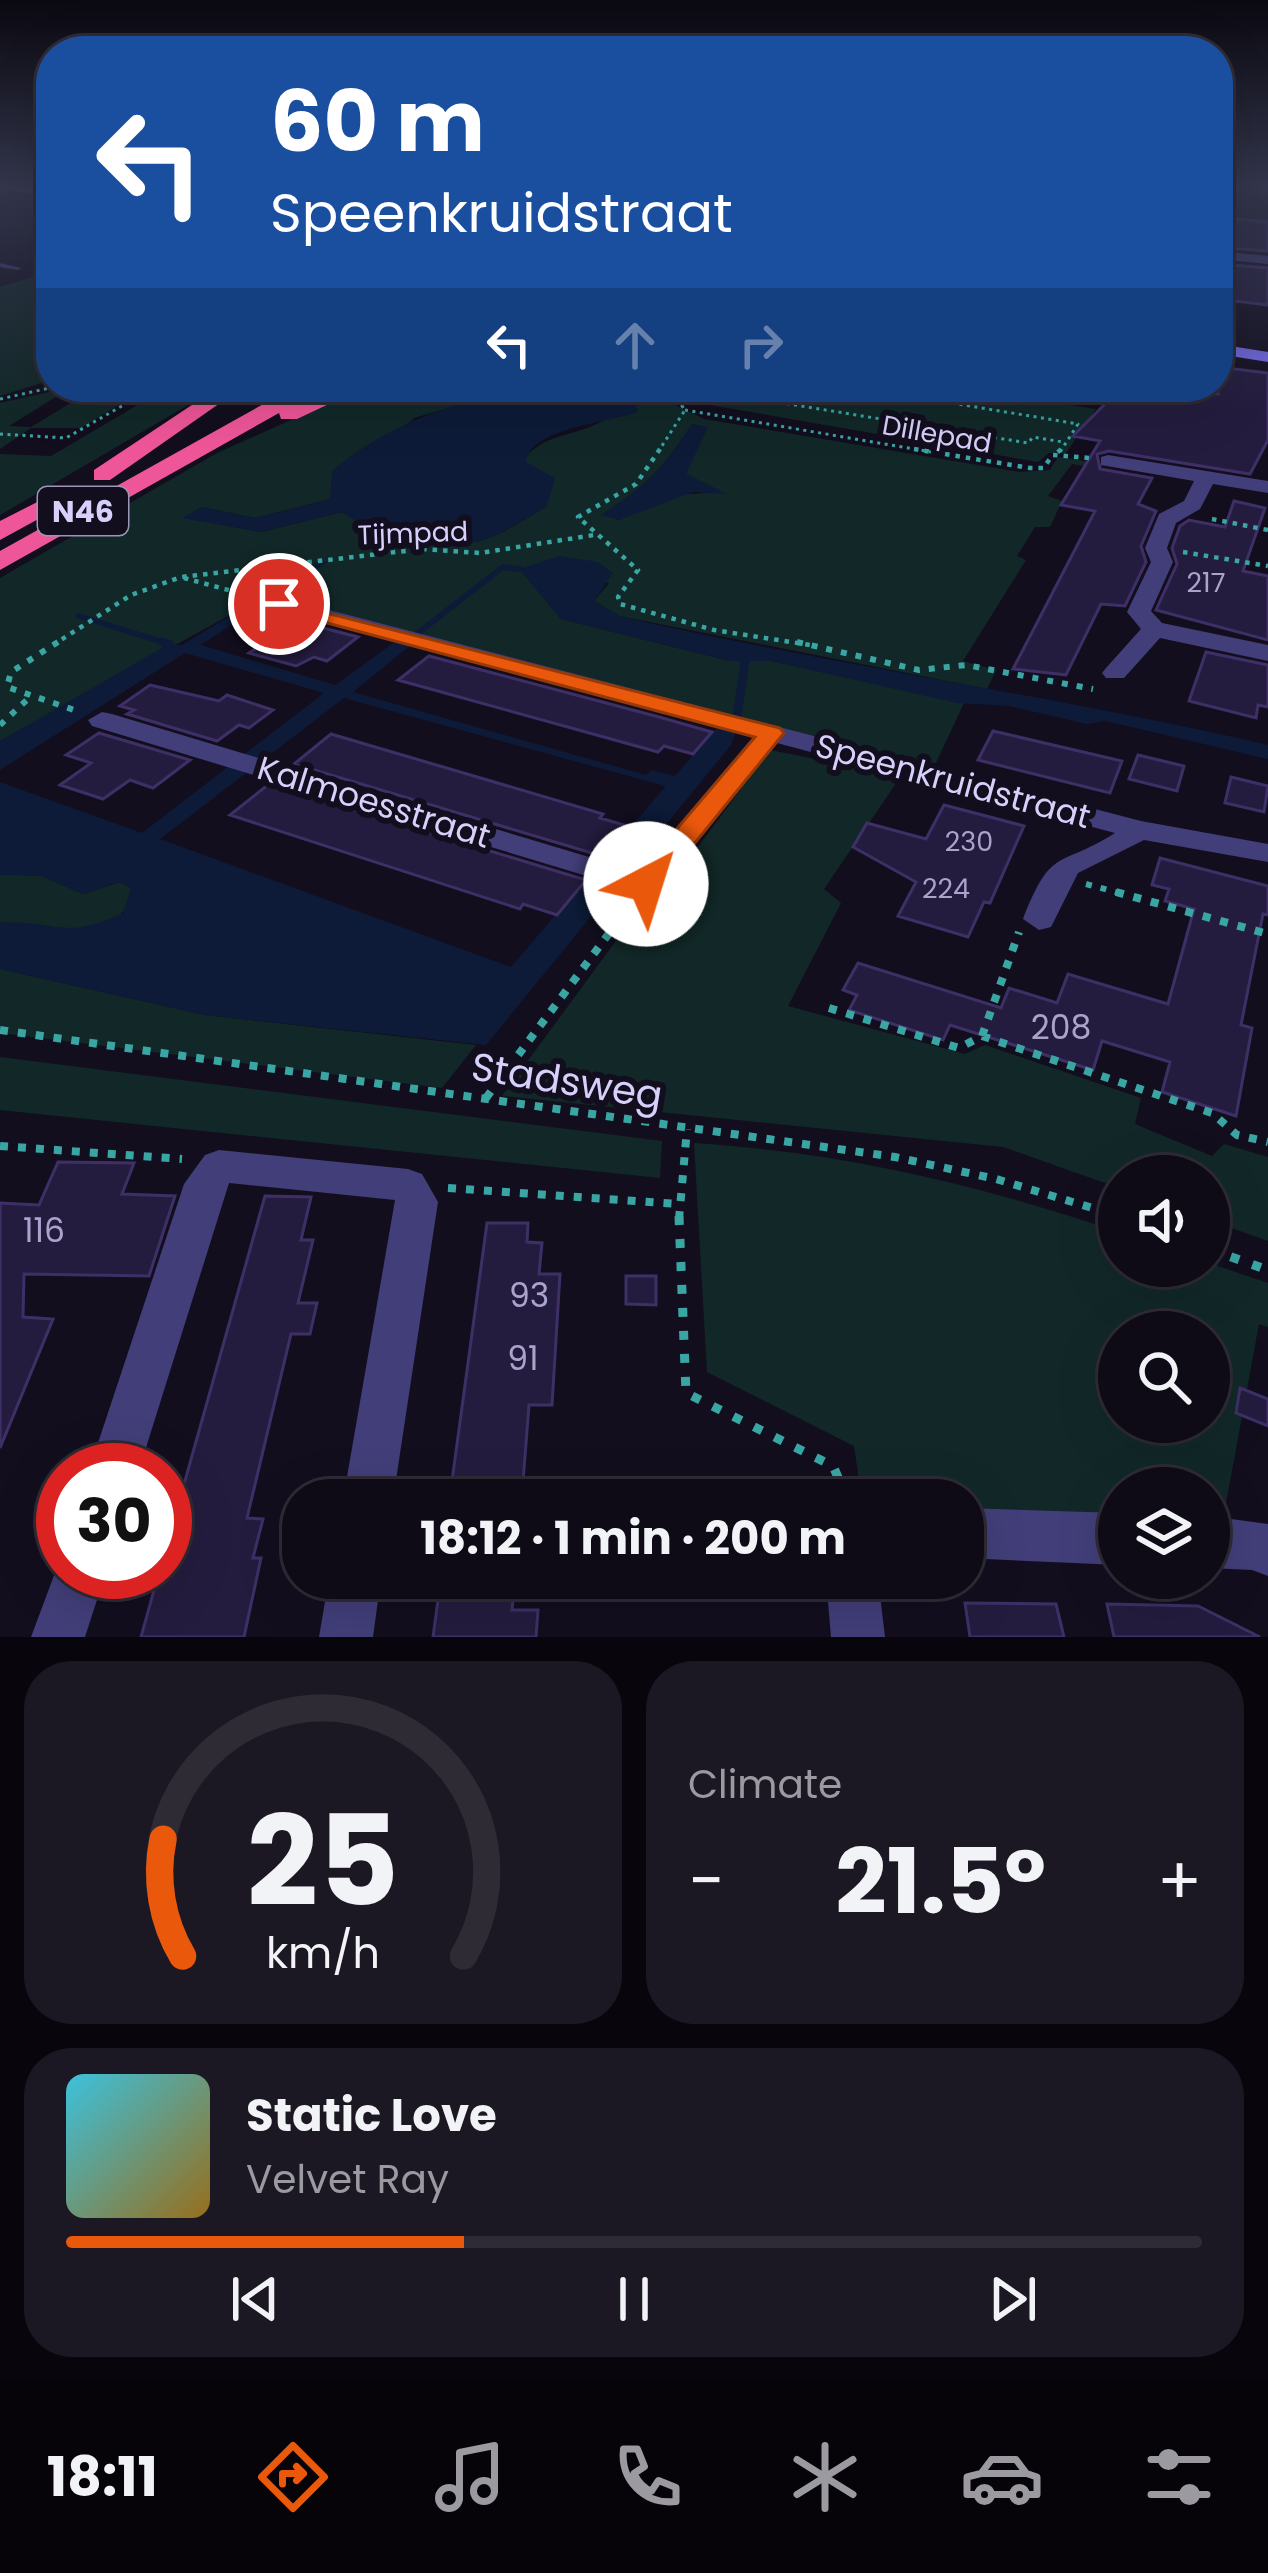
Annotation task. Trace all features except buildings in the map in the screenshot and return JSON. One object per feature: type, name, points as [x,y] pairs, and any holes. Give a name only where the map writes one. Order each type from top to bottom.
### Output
[{"type":"highway","name":"N46","points":[[102,475],[211,402]]},
{"type":"highway","name":"N46","points":[[0,532],[242,402]]},
{"type":"highway","name":"N46","points":[[0,562],[282,402]]},
{"type":"highway","name":"N46","points":[[169,464],[319,402]]},
{"type":"main road","points":[[1233,353],[1268,359]]},
{"type":"street","points":[[1108,461],[1268,487]]},
{"type":"street","points":[[1206,477],[1186,509],[1167,519],[1156,548],[1162,562],[1139,612],[1154,629],[1268,653]]},
{"type":"street","name":"Speenkruidstraat","points":[[279,604],[1139,830],[1268,853]]},
{"type":"street","points":[[1115,674],[1154,629]]},
{"type":"street","name":"Kalmoesstraat","points":[[102,720],[634,881]]},
{"type":"street","points":[[634,881],[744,726]]},
{"type":"street","name":"Speenkruidstraat","points":[[1039,919],[1053,876],[1066,862],[1111,853],[1139,830]]},
{"type":"street","points":[[122,1443],[204,1184],[219,1166],[408,1185],[417,1202],[371,1479]]},
{"type":"street","points":[[984,1534],[1098,1538]]},
{"type":"street","points":[[1230,1543],[1268,1550]]},
{"type":"street","points":[[58,1637],[71,1599]]},
{"type":"street","points":[[346,1637],[352,1599]]},
{"type":"street","points":[[854,1599],[859,1637]]},
{"type":"lane","points":[[0,265],[19,268]]},
{"type":"path","points":[[0,399],[36,391]]},
{"type":"path","points":[[0,434],[53,445],[69,441],[131,402]]},
{"type":"path","points":[[686,402],[636,484],[578,517],[638,570],[618,597],[635,611],[919,670],[966,665],[1093,689],[1115,674]]},
{"type":"path","points":[[777,402],[1028,443],[1033,437],[1063,442]]},
{"type":"path","points":[[946,402],[1078,424],[1058,449],[1062,454]]},
{"type":"path","name":"Dillepad","points":[[685,410],[1030,468],[1043,468],[1062,454],[1108,461]]},
{"type":"path","points":[[1186,509],[1268,530]]},
{"type":"path","name":"Tijmpad","points":[[31,697],[7,688],[11,672],[131,595],[181,577],[422,549],[480,553],[594,535]]},
{"type":"path","points":[[1156,548],[1268,566]]},
{"type":"path","points":[[181,577],[248,596]]},
{"type":"path","points":[[0,725],[31,697],[59,706]]},
{"type":"path","name":"Speenkruidstraat","points":[[1053,876],[1268,934]]},
{"type":"path","points":[[486,1098],[634,881]]},
{"type":"path","points":[[829,1008],[959,1048],[982,1036],[1020,928],[1039,919]]},
{"type":"path","name":"Stadsweg","points":[[0,1030],[946,1167],[1098,1210]]},
{"type":"path","points":[[982,1036],[1212,1113],[1237,1135],[1268,1142]]},
{"type":"path","points":[[687,1129],[678,1204],[686,1393],[833,1466],[839,1479]]},
{"type":"path","points":[[0,1146],[186,1159],[219,1166]]},
{"type":"path","points":[[408,1185],[678,1204]]},
{"type":"path","points":[[1230,1256],[1268,1270]]},
{"type":"green space","points":[[36,276],[36,385],[0,396],[0,287]]},
{"type":"green space","points":[[36,395],[36,402],[48,402],[9,426],[31,427],[72,402],[123,402],[81,428],[31,428],[0,449],[0,403]]},
{"type":"green space","points":[[143,402],[193,402],[0,515],[0,454],[51,456]]},
{"type":"green space","points":[[331,402],[468,402],[414,418],[331,499],[255,518],[202,507],[184,518],[261,532],[342,512],[389,534],[426,542],[488,539],[547,506],[524,458],[540,445],[598,424],[632,402],[680,402],[677,406],[704,419],[1019,472],[1050,470],[1058,457],[1104,464],[1100,469],[1072,464],[1048,496],[1062,501],[1050,527],[1035,527],[1017,556],[1026,560],[963,661],[996,670],[987,689],[619,616],[594,601],[609,583],[520,569],[561,619],[730,661],[771,661],[964,703],[934,767],[275,597],[327,562],[0,741],[0,578],[217,453]],"holes":[[[692,424],[686,474],[722,492],[677,495],[619,520],[603,514],[653,475]]]},
{"type":"green space","points":[[693,402],[1051,402],[1096,409],[1066,453],[1049,453],[1038,462]]},
{"type":"green space","points":[[770,750],[901,776],[824,889],[841,903],[788,1006],[965,1054],[985,1045],[1141,1098],[1135,1124],[1210,1155],[1098,1155],[1098,1181],[1003,1147],[502,1096],[654,889],[668,887]]},
{"type":"green space","points":[[0,875],[42,876],[83,894],[120,882],[131,888],[125,908],[114,920],[97,926],[0,923]]},
{"type":"green space","points":[[0,969],[205,1015],[476,1045],[442,1088],[0,1033]]},
{"type":"green space","points":[[0,1057],[662,1141],[660,1178],[0,1110]]},
{"type":"green space","points":[[694,1143],[804,1154],[909,1173],[1098,1225],[1098,1287],[1230,1287],[1230,1270],[1268,1283],[1268,1327],[1259,1324],[1230,1482],[1230,1467],[1098,1467],[1098,1525],[984,1524],[984,1479],[859,1479],[854,1446],[707,1372]]},
{"type":"green space","points":[[1224,1144],[1268,1157],[1268,1241],[1230,1227],[1230,1155],[1213,1155]]},
{"type":"water","points":[[469,402],[636,402],[638,412],[556,434],[531,450],[526,462],[555,478],[547,506],[487,539],[444,544],[407,539],[342,512],[261,532],[182,518],[202,507],[255,518],[330,499],[332,471],[360,450]]},
{"type":"water","points":[[692,424],[708,427],[686,474],[727,494],[693,492],[619,520],[601,515],[653,475]]},
{"type":"water","points":[[560,556],[598,562],[613,573],[594,601],[619,616],[1187,727],[1268,745],[1268,759],[1105,721],[1087,724],[1009,706],[957,703],[771,661],[730,661],[561,619],[519,569]]},
{"type":"water","points":[[329,561],[201,645],[335,685],[396,641],[411,645],[353,692],[646,775],[651,770],[675,776],[729,714],[742,717],[731,745],[486,1045],[205,1015],[0,969],[0,923],[71,928],[102,922],[123,913],[131,888],[119,882],[83,894],[42,876],[0,875],[0,782],[142,833],[324,693],[185,653],[0,770],[0,741],[169,644],[182,645],[317,563]],"holes":[[[344,698],[665,786],[511,967],[160,839]]]},
{"type":"waterway","points":[[409,640],[503,567],[519,569]]},
{"type":"waterway","points":[[79,616],[169,644],[162,642]]},
{"type":"waterway","points":[[737,716],[745,661]]},
{"type":"route","points":[[279,604],[771,733],[646,884]]}]
